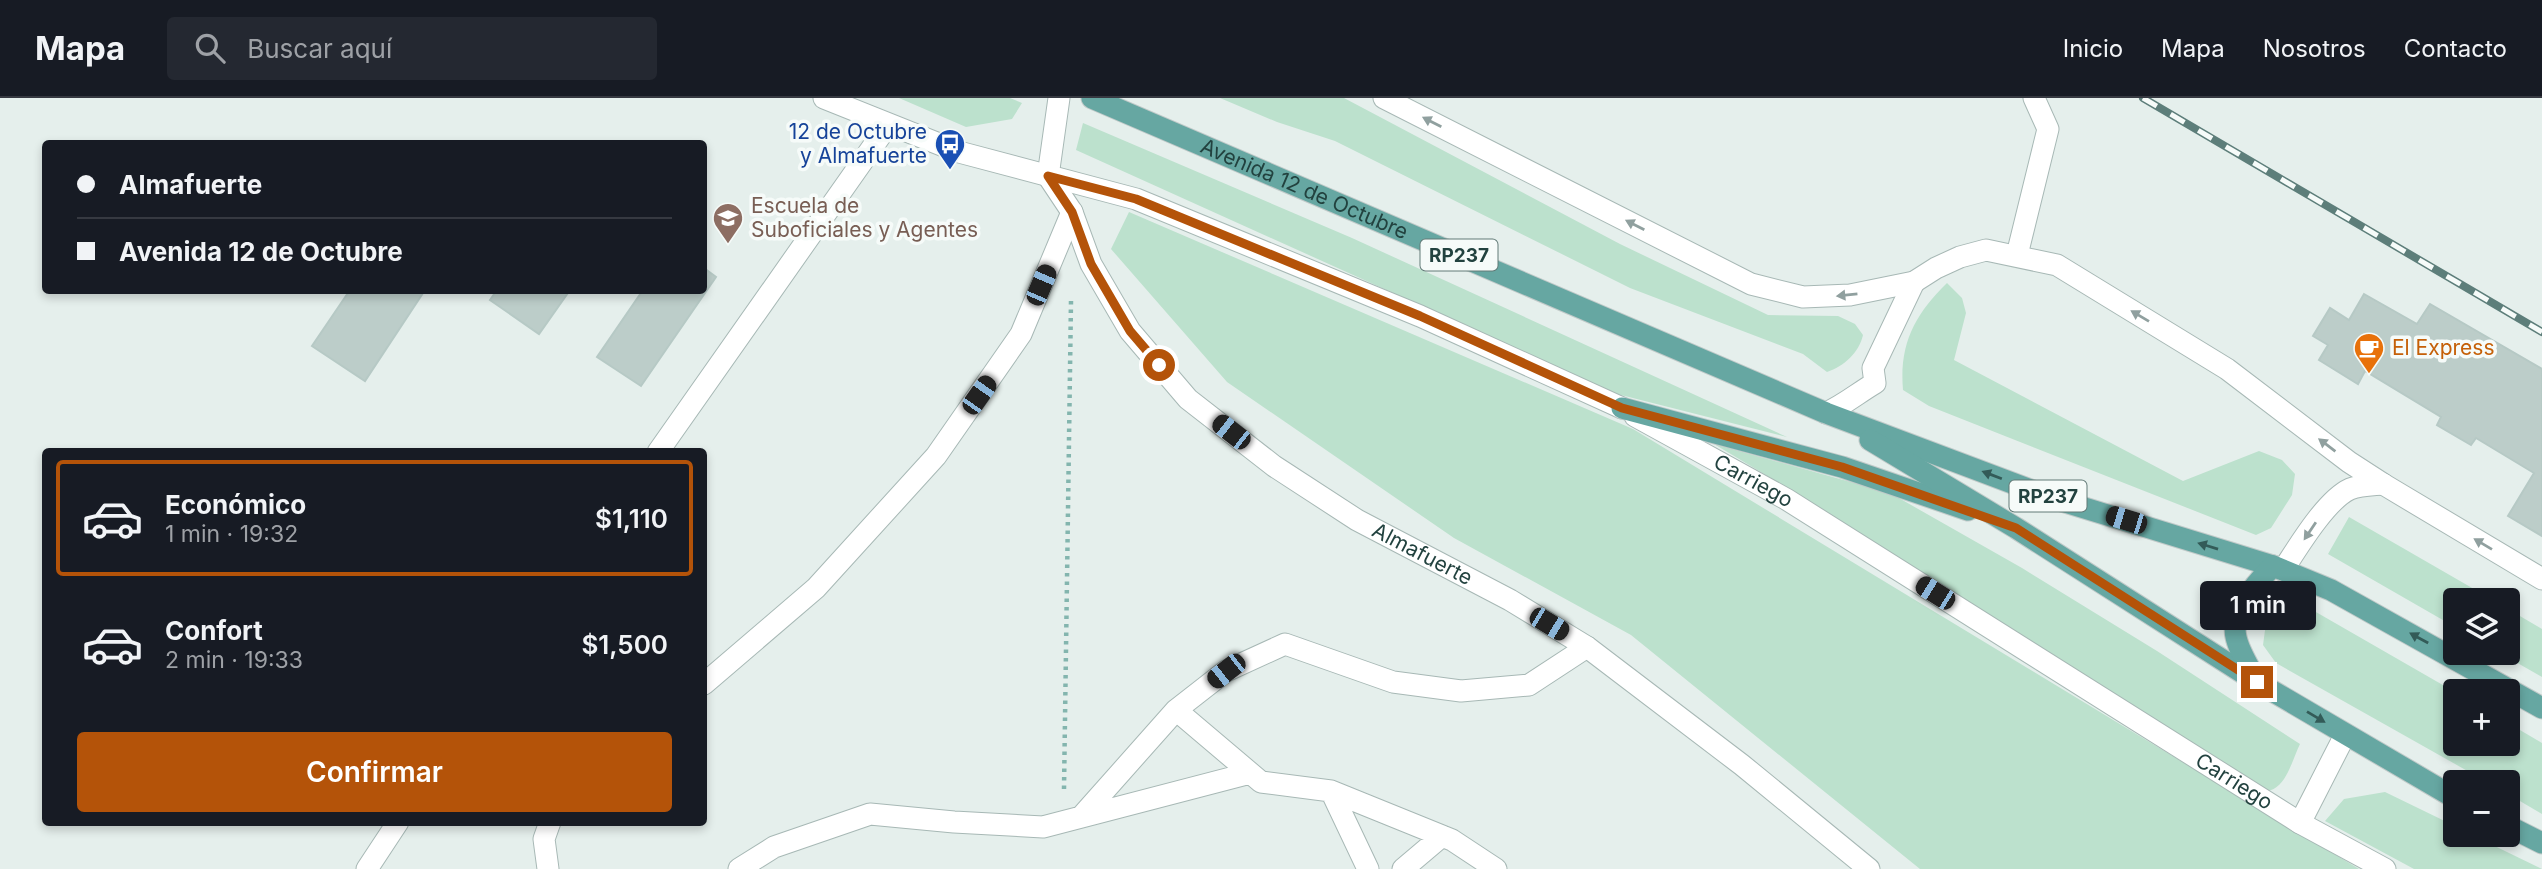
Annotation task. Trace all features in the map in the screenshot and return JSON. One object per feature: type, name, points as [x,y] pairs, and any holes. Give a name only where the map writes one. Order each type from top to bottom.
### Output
[{"type":"main road","name":"Avenida 12 de Octubre","points":[[1092,98],[1826,413],[2052,498],[2278,568],[2332,590],[2542,708]]},
{"type":"main road","points":[[1622,408],[1842,467],[2016,528]]},
{"type":"main road","name":"Avenida 12 de Octubre","points":[[1826,413],[2016,528],[2257,682],[2443,791]]},
{"type":"main road","points":[[2257,682],[2235,636],[2239,612],[2254,586],[2278,568]]},
{"type":"main road","points":[[2520,832],[2542,843]]},
{"type":"street","points":[[661,448],[888,125],[824,98]]},
{"type":"street","points":[[1048,176],[1059,98]]},
{"type":"street","points":[[1384,98],[1751,284],[1803,298],[1850,295],[1914,282],[1960,257],[1986,250],[2057,265],[2227,369],[2383,484],[2542,579]]},
{"type":"street","points":[[2017,255],[2048,129],[2034,98]]},
{"type":"street","name":"Carriego","points":[[888,125],[959,152],[1136,199],[1420,316],[1622,408],[1786,499],[2300,823],[2385,869]]},
{"type":"street","name":"Almafuerte","points":[[1048,176],[1072,212],[1091,264],[1130,331],[1188,399],[1274,466],[1357,520],[1510,600],[1587,647],[1742,765],[1869,869]]},
{"type":"street","points":[[707,681],[816,588],[936,456],[1021,334],[1072,212]]},
{"type":"street","points":[[1826,413],[1843,406],[1854,395],[1875,383],[1873,368],[1914,282]]},
{"type":"street","points":[[2278,568],[2335,499],[2351,489],[2383,484]]},
{"type":"street","points":[[1072,819],[1176,710],[1226,671],[1285,644],[1393,682],[1461,691],[1530,685],[1587,647]]},
{"type":"street","points":[[1176,710],[1261,782],[1331,791],[1452,840],[1496,869]]},
{"type":"street","points":[[2300,823],[2345,735]]},
{"type":"street","points":[[738,869],[774,847],[870,814],[1043,827],[1250,773]]},
{"type":"street","points":[[1331,791],[1368,869]]},
{"type":"street","points":[[367,869],[395,826]]},
{"type":"street","points":[[548,869],[544,839],[549,826]]},
{"type":"street","points":[[1404,869],[1442,836]]},
{"type":"path","points":[[1071,295],[1072,819]]},
{"type":"green space","points":[[899,98],[1010,98],[1022,103],[1012,119],[966,127]]},
{"type":"green space","points":[[1220,98],[1344,98],[1620,244],[1768,315],[1838,316],[1855,324],[1863,335],[1861,342],[1850,358],[1827,372],[1803,354],[1630,288],[1335,141],[1277,122]]},
{"type":"green space","points":[[1083,123],[1352,238],[1787,437],[1617,394],[1076,150]]},
{"type":"green space","points":[[1129,212],[1633,429],[2359,869],[1920,869],[1631,635],[1454,538],[1227,382],[1111,249]]},
{"type":"green space","points":[[1947,283],[1962,298],[1966,313],[1954,360],[2183,481],[2259,451],[2282,460],[2295,474],[2292,495],[2271,528],[2256,535],[1929,406],[1903,390],[1904,358],[1912,331],[1926,306]]},
{"type":"green space","points":[[1714,444],[1890,493],[2022,568],[2300,744],[2288,773],[2279,785],[2267,791],[1811,502]]},
{"type":"green space","points":[[2349,517],[2472,588],[2443,588],[2443,620],[2328,554]]},
{"type":"green space","points":[[2302,604],[2443,685],[2443,756],[2520,756],[2520,730],[2542,743],[2542,814],[2520,801],[2520,770],[2466,770],[2276,663],[2263,645],[2266,623],[2283,607]]},
{"type":"green space","points":[[2520,616],[2542,629],[2542,677],[2520,664]]},
{"type":"green space","points":[[2385,792],[2443,820],[2443,847],[2497,847],[2542,869],[2414,869],[2325,821],[2344,799]]},
{"type":"building","points":[[707,270],[716,277],[707,290]]},
{"type":"building","points":[[347,294],[422,294],[365,381],[312,346]]},
{"type":"building","points":[[494,294],[567,294],[539,334],[490,300]]},
{"type":"building","points":[[640,294],[704,294],[641,386],[597,357]]},
{"type":"building","points":[[2364,294],[2417,324],[2430,304],[2542,369],[2542,536],[2508,516],[2534,473],[2476,438],[2471,445],[2437,425],[2441,417],[2365,371],[2358,384],[2319,360],[2328,345],[2313,336],[2330,308],[2349,320]]},
{"type":"railway","points":[[2143,98],[2542,332]]},
{"type":"place","name":"12 de Octubre y Almafuerte","points":[[950,171]]},
{"type":"place","name":"Escuela de Suboficiales y Agentes","points":[[728,245]]},
{"type":"place","name":"El Express","points":[[2369,375]]},
{"type":"route","points":[[1159,365],[1130,331],[1091,264],[1072,212],[1048,176],[1136,199],[1420,316],[1622,408],[1842,467],[2016,528],[2257,682]]}]
